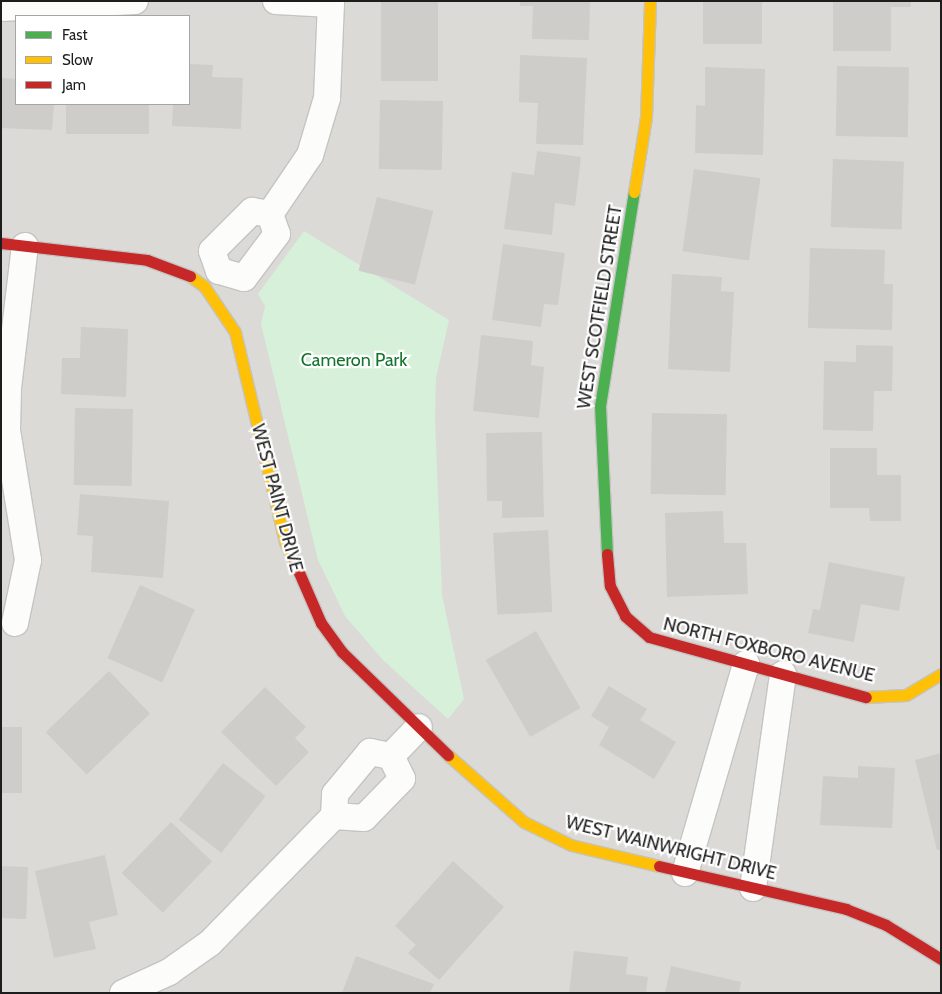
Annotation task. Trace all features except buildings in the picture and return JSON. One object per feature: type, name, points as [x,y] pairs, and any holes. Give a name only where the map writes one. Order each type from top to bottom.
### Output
[{"type":"street","points":[[1,8],[135,1]]},
{"type":"street","points":[[16,623],[28,560],[7,430],[13,244],[147,260],[211,278],[244,278],[277,234],[270,214],[310,155],[327,98],[331,3],[276,1]]},
{"type":"street","name":"WEST SCOTFIELD STREET","points":[[625,616],[610,586],[600,467],[600,406],[646,117],[650,1]]},
{"type":"street","name":"WEST PAINT DRIVE","points":[[270,214],[252,211],[212,251],[211,278],[235,332],[285,542],[302,590],[342,652],[419,727]]},
{"type":"street","name":"NORTH FOXBORO AVENUE","points":[[625,616],[650,637],[866,697],[906,695],[940,675]]},
{"type":"street","points":[[685,873],[746,664]]},
{"type":"street","points":[[753,888],[783,674]]},
{"type":"street","points":[[391,756],[419,727]]},
{"type":"street","name":"WEST WAINWRIGHT DRIVE","points":[[419,727],[524,822],[571,845],[846,909],[886,925],[941,959]]},
{"type":"street","points":[[123,993],[168,972],[210,943],[334,816],[335,794],[370,752],[391,756]]},
{"type":"street","points":[[334,816],[364,818],[402,779],[391,756]]},
{"type":"shaded area","name":"Cameron Park","points":[[1,1],[941,1],[941,993],[1,993]]},
{"type":"green space","name":"Cameron Park","points":[[304,231],[449,320],[436,378],[435,419],[442,595],[464,699],[448,719],[383,660],[345,616],[318,560],[261,324],[265,306],[258,294]]},
{"type":"traffic: fast","points":[[607,554],[600,406],[634,192]]},
{"type":"traffic: slow","points":[[634,192],[646,117],[650,1]]},
{"type":"traffic: slow","points":[[190,276],[204,286],[235,332],[285,542],[294,561]]},
{"type":"traffic: slow","points":[[866,697],[906,695],[941,674]]},
{"type":"traffic: slow","points":[[448,755],[524,822],[571,845],[659,866]]},
{"type":"traffic: jam","points":[[1,243],[147,260],[190,276]]},
{"type":"traffic: jam","points":[[607,554],[610,586],[625,616],[649,637],[866,697]]},
{"type":"traffic: jam","points":[[294,561],[321,623],[342,652],[448,755]]},
{"type":"traffic: jam","points":[[659,866],[846,909],[886,925],[941,959]]}]
